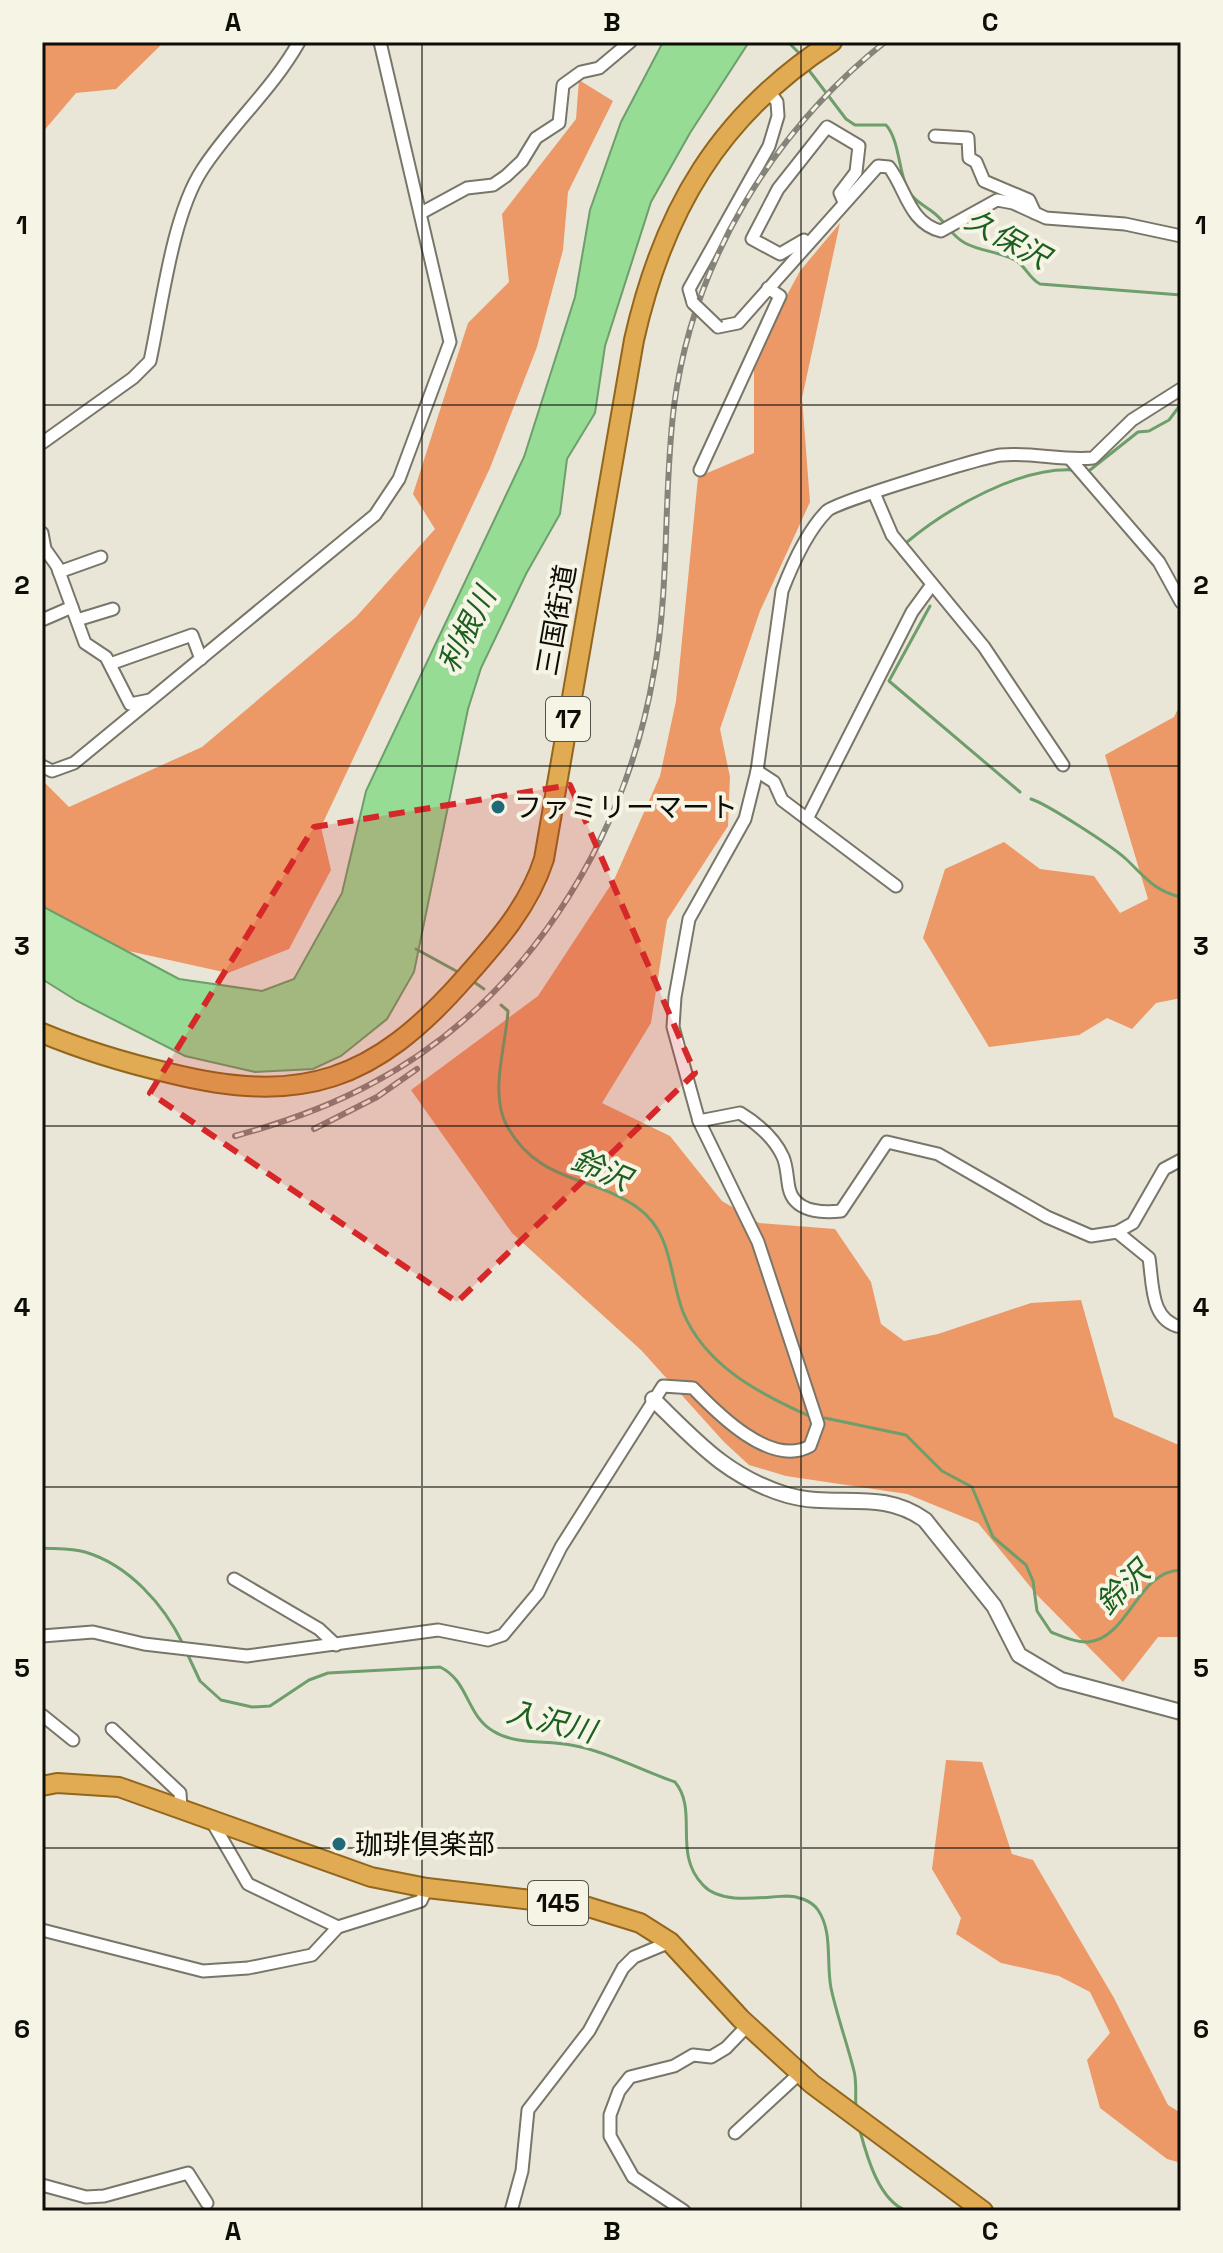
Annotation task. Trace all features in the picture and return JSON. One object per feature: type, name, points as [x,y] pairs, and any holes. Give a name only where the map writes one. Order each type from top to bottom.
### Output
[{"type":"highway","name":"三国街道","points":[[42,1033],[106,1057],[196,1080],[245,1088],[295,1087],[357,1067],[404,1040],[442,1005],[494,946],[529,896],[548,842],[612,463],[648,277],[669,227],[696,177],[729,132],[768,90],[832,42]]},
{"type":"highway","name":"145","points":[[42,1786],[96,1784],[139,1792],[371,1877],[427,1888],[585,1906],[640,1923],[670,1942],[748,2025],[800,2073],[983,2211]]},
{"type":"street","points":[[42,443],[133,378],[150,361],[188,197],[201,172],[282,72],[299,42]]},
{"type":"street","points":[[42,766],[52,771],[74,763],[375,515],[399,479],[450,342],[380,42]]},
{"type":"street","points":[[421,213],[467,188],[493,185],[506,176],[522,161],[536,138],[559,123],[563,85],[581,72],[599,68],[630,42]]},
{"type":"street","points":[[768,90],[777,102],[778,116],[769,146],[689,289],[693,303],[718,327],[738,323],[878,166],[889,167],[905,201],[920,218],[941,231],[997,200],[1046,218],[1125,224],[1181,236]]},
{"type":"street","points":[[815,234],[780,254],[752,239],[778,189],[827,127],[859,146],[856,172],[840,193],[844,202]]},
{"type":"street","points":[[935,136],[968,138],[969,158],[976,162],[984,181],[1029,200],[1035,213]]},
{"type":"street","points":[[700,470],[780,296],[768,288]]},
{"type":"street","points":[[42,1636],[93,1632],[178,1649],[247,1656],[438,1630],[488,1640],[503,1635],[538,1593],[561,1547],[663,1386],[693,1388],[716,1415],[742,1433],[793,1452],[810,1446],[818,1424],[758,1242],[699,1121],[673,1027],[675,997],[689,919],[745,819],[757,771],[782,591],[792,565],[827,510],[967,462],[1003,455],[1071,460],[1093,458],[1132,420],[1181,389]]},
{"type":"street","points":[[1071,460],[1159,562],[1181,602]]},
{"type":"street","points":[[874,493],[892,535],[984,647],[1063,765]]},
{"type":"street","points":[[42,533],[45,549],[59,572],[85,643],[100,652],[110,664],[130,704],[151,700]]},
{"type":"street","points":[[59,572],[101,557]]},
{"type":"street","points":[[808,817],[912,612],[931,586]]},
{"type":"street","points":[[42,620],[72,607]]},
{"type":"street","points":[[77,620],[113,609]]},
{"type":"street","points":[[110,664],[192,635],[201,659]]},
{"type":"street","points":[[757,771],[774,782],[782,800],[896,886]]},
{"type":"street","points":[[699,1121],[740,1113],[767,1133],[784,1159],[790,1193],[807,1209],[821,1213],[841,1211],[887,1142],[938,1154],[1047,1217],[1091,1236],[1117,1232],[1133,1223],[1164,1169],[1181,1160]]},
{"type":"street","points":[[1117,1232],[1149,1258],[1157,1311],[1171,1325],[1181,1327]]},
{"type":"street","points":[[653,1399],[724,1467],[744,1477],[788,1495],[818,1500],[879,1500],[912,1510],[925,1520],[994,1606],[1019,1655],[1061,1680],[1181,1712]]},
{"type":"street","points":[[234,1579],[319,1629],[336,1645]]},
{"type":"street","points":[[42,1715],[73,1740]]},
{"type":"street","points":[[112,1729],[180,1793],[181,1808]]},
{"type":"street","points":[[211,1820],[248,1884],[338,1927]]},
{"type":"street","points":[[42,1930],[203,1971],[248,1968],[312,1955],[338,1927],[421,1901],[427,1888]]},
{"type":"street","points":[[511,2211],[522,2171],[528,2110],[589,2031],[623,1968],[634,1957],[670,1942]]},
{"type":"street","points":[[684,2211],[633,2177],[610,2136],[610,2115],[630,2077],[674,2066],[693,2055],[711,2057],[726,2048],[748,2025]]},
{"type":"street","points":[[735,2133],[800,2073]]},
{"type":"street","points":[[42,2185],[86,2197],[104,2196],[188,2173],[207,2203]]},
{"type":"highlighted area","points":[[570,785],[695,1073],[457,1302],[150,1093],[314,827]]},
{"type":"shaded area","points":[[42,42],[164,42],[116,89],[76,93],[42,133]]},
{"type":"shaded area","points":[[579,80],[613,101],[568,192],[563,250],[537,347],[490,468],[321,827],[331,870],[289,949],[228,973],[47,933],[42,926],[42,780],[69,807],[202,747],[356,617],[435,529],[413,494],[468,323],[509,282],[502,214],[576,119]]},
{"type":"shaded area","points":[[840,223],[802,398],[810,502],[760,611],[720,729],[730,777],[728,826],[667,920],[651,1023],[602,1103],[670,1136],[722,1201],[759,1223],[835,1229],[871,1282],[881,1324],[904,1341],[938,1334],[1031,1303],[1081,1300],[1114,1417],[1181,1446],[1181,1637],[1158,1637],[1123,1682],[1037,1595],[978,1523],[907,1494],[786,1476],[749,1465],[724,1442],[641,1350],[512,1233],[411,1090],[538,996],[614,880],[660,776],[676,701],[698,477],[754,453],[754,356],[800,271]]},
{"type":"shaded area","points":[[1181,703],[1181,998],[1156,1003],[1132,1029],[1107,1018],[1079,1035],[989,1047],[923,938],[945,869],[1004,842],[1040,869],[1094,876],[1120,913],[1148,899],[1105,755],[1174,717]]},
{"type":"shaded area","points":[[946,1760],[982,1762],[1012,1854],[1033,1860],[1114,1998],[1168,2105],[1181,2113],[1181,2163],[1167,2159],[1100,2108],[1087,2060],[1110,2033],[1090,1992],[1059,1976],[1001,1963],[956,1934],[961,1918],[932,1869]]},
{"type":"water","name":"利根川","points":[[663,42],[749,42],[690,133],[651,202],[605,346],[595,413],[567,459],[560,514],[526,574],[481,668],[468,709],[414,972],[387,1019],[341,1056],[313,1069],[255,1072],[185,1056],[77,1001],[42,979],[42,906],[179,979],[262,991],[294,979],[342,893],[366,791],[524,457],[575,297],[590,210],[621,122]]},
{"type":"waterway","name":"久保沢","points":[[788,42],[798,52]]},
{"type":"waterway","name":"久保沢","points":[[808,69],[846,119],[855,125],[886,125],[894,138],[909,192],[960,240],[1012,259],[1040,284],[1181,295]]},
{"type":"waterway","name":"久保沢","points":[[1090,470],[1138,432],[1149,431],[1169,420],[1181,404]]},
{"type":"waterway","name":"久保沢","points":[[907,542],[964,503],[1009,482],[1032,475],[1075,470]]},
{"type":"waterway","name":"久保沢","points":[[897,550],[927,587]]},
{"type":"waterway","name":"久保沢","points":[[930,606],[889,681],[1020,792]]},
{"type":"waterway","name":"久保沢","points":[[1031,799],[1108,845],[1157,887],[1181,897]]},
{"type":"waterway","name":"鈴沢","points":[[416,949],[458,972]]},
{"type":"waterway","name":"鈴沢","points":[[474,982],[484,989]]},
{"type":"waterway","name":"鈴沢","points":[[501,1005],[508,1011],[499,1099],[507,1126],[520,1145],[550,1169],[620,1197],[649,1218],[664,1242],[683,1312],[705,1347],[752,1387],[807,1415]]},
{"type":"waterway","name":"鈴沢","points":[[825,1418],[906,1435],[942,1471],[972,1487],[993,1537],[1026,1565],[1033,1581],[1037,1611],[1051,1632],[1083,1642],[1102,1638],[1114,1629],[1154,1581],[1166,1573],[1181,1570]]},
{"type":"waterway","name":"入沢川","points":[[42,1548],[80,1551],[116,1566],[155,1601],[183,1644]]},
{"type":"waterway","name":"入沢川","points":[[186,1651],[200,1681],[221,1700],[252,1707],[270,1706],[309,1680],[328,1673],[440,1667],[457,1681],[477,1716],[493,1731],[521,1740],[583,1748],[675,1782],[685,1806],[689,1859],[703,1885],[731,1898],[795,1897],[808,1901],[818,1910],[826,1928],[831,1988],[855,2075],[856,2107]]},
{"type":"waterway","name":"入沢川","points":[[860,2131],[882,2188],[897,2206],[907,2211]]},
{"type":"railway","points":[[235,1136],[337,1101],[425,1051],[475,1010],[520,964],[559,912],[592,856],[619,797],[640,735],[659,639],[674,406],[684,353],[699,301],[719,251],[744,204],[774,159],[807,117],[844,78],[885,42]]},
{"type":"railway","points":[[314,1129],[377,1097],[417,1069]]},
{"type":"place","name":"ファミリーマート","points":[[498,807]]},
{"type":"place","name":"珈琲倶楽部","points":[[339,1844]]}]
